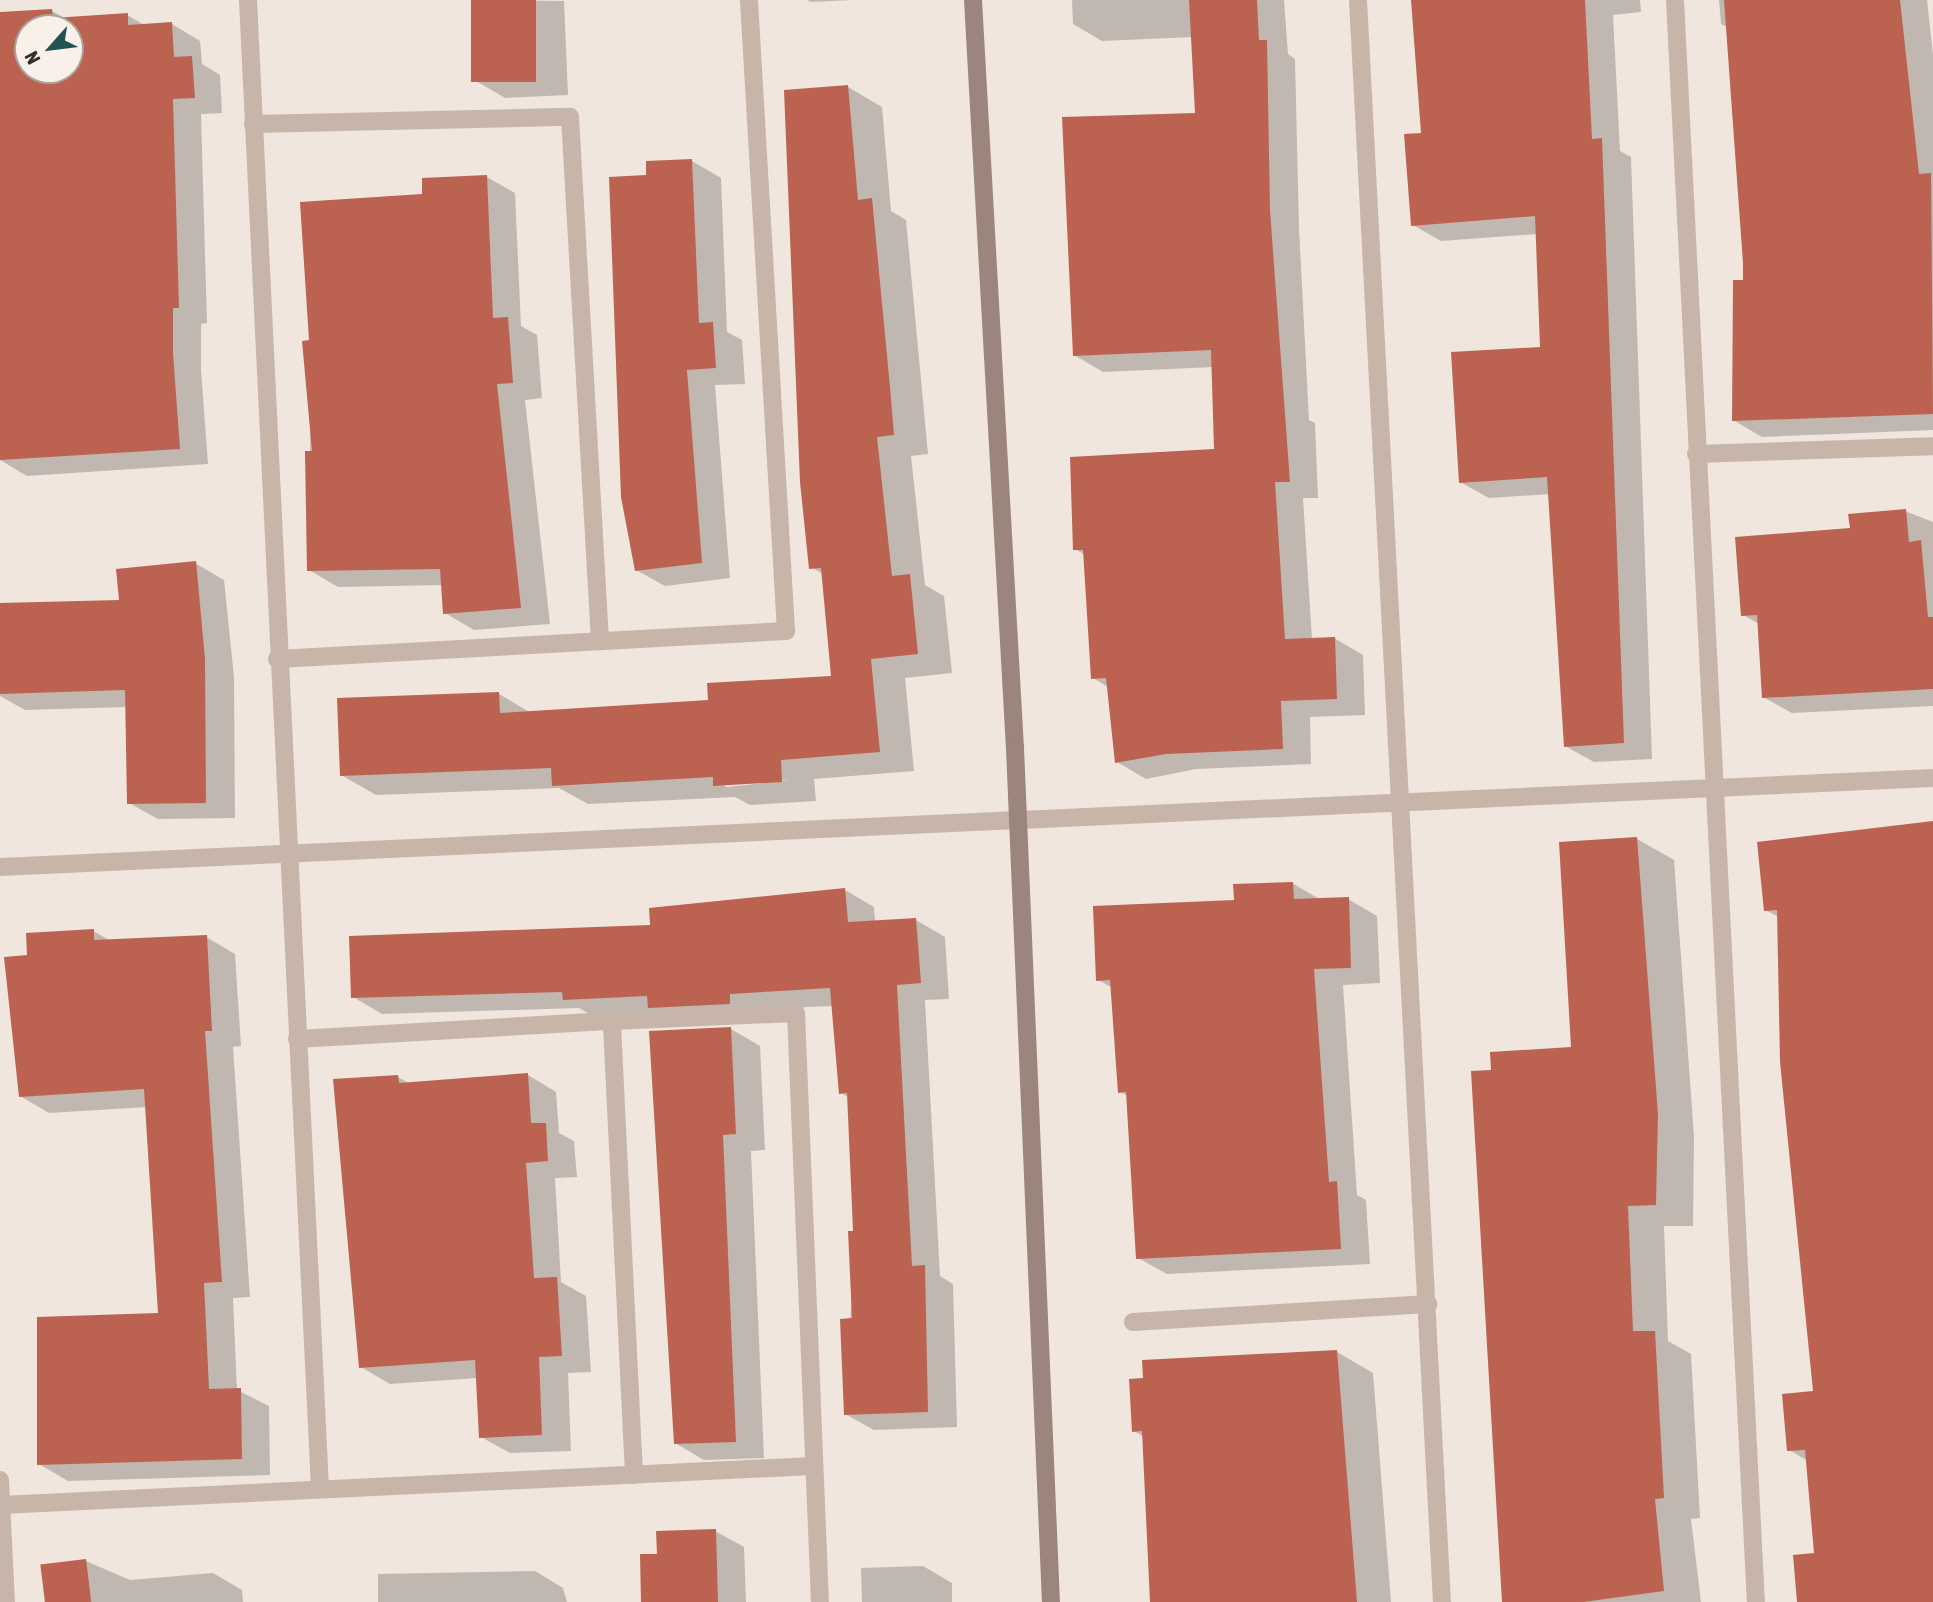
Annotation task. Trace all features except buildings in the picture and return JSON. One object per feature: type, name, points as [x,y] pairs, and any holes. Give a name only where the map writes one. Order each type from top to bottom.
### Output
[{"type":"street","points":[[248,0],[276,659],[320,1488]]},
{"type":"street","points":[[276,659],[786,631],[749,0]]},
{"type":"street","points":[[973,0],[1017,821],[1051,1602]]},
{"type":"street","points":[[1358,0],[1442,1602]]},
{"type":"street","points":[[1675,0],[1696,454],[1717,788],[1756,1602]]},
{"type":"street","points":[[253,124],[570,117],[600,641]]},
{"type":"street","points":[[1696,454],[1933,446]]},
{"type":"street","points":[[0,867],[1933,778]]},
{"type":"street","points":[[297,1039],[796,1013],[820,1602]]},
{"type":"street","points":[[612,1021],[634,1475]]},
{"type":"street","points":[[1133,1322],[1428,1304]]},
{"type":"street","points":[[1,1505],[813,1466]]},
{"type":"street","points":[[0,1480],[6,1602]]}]
